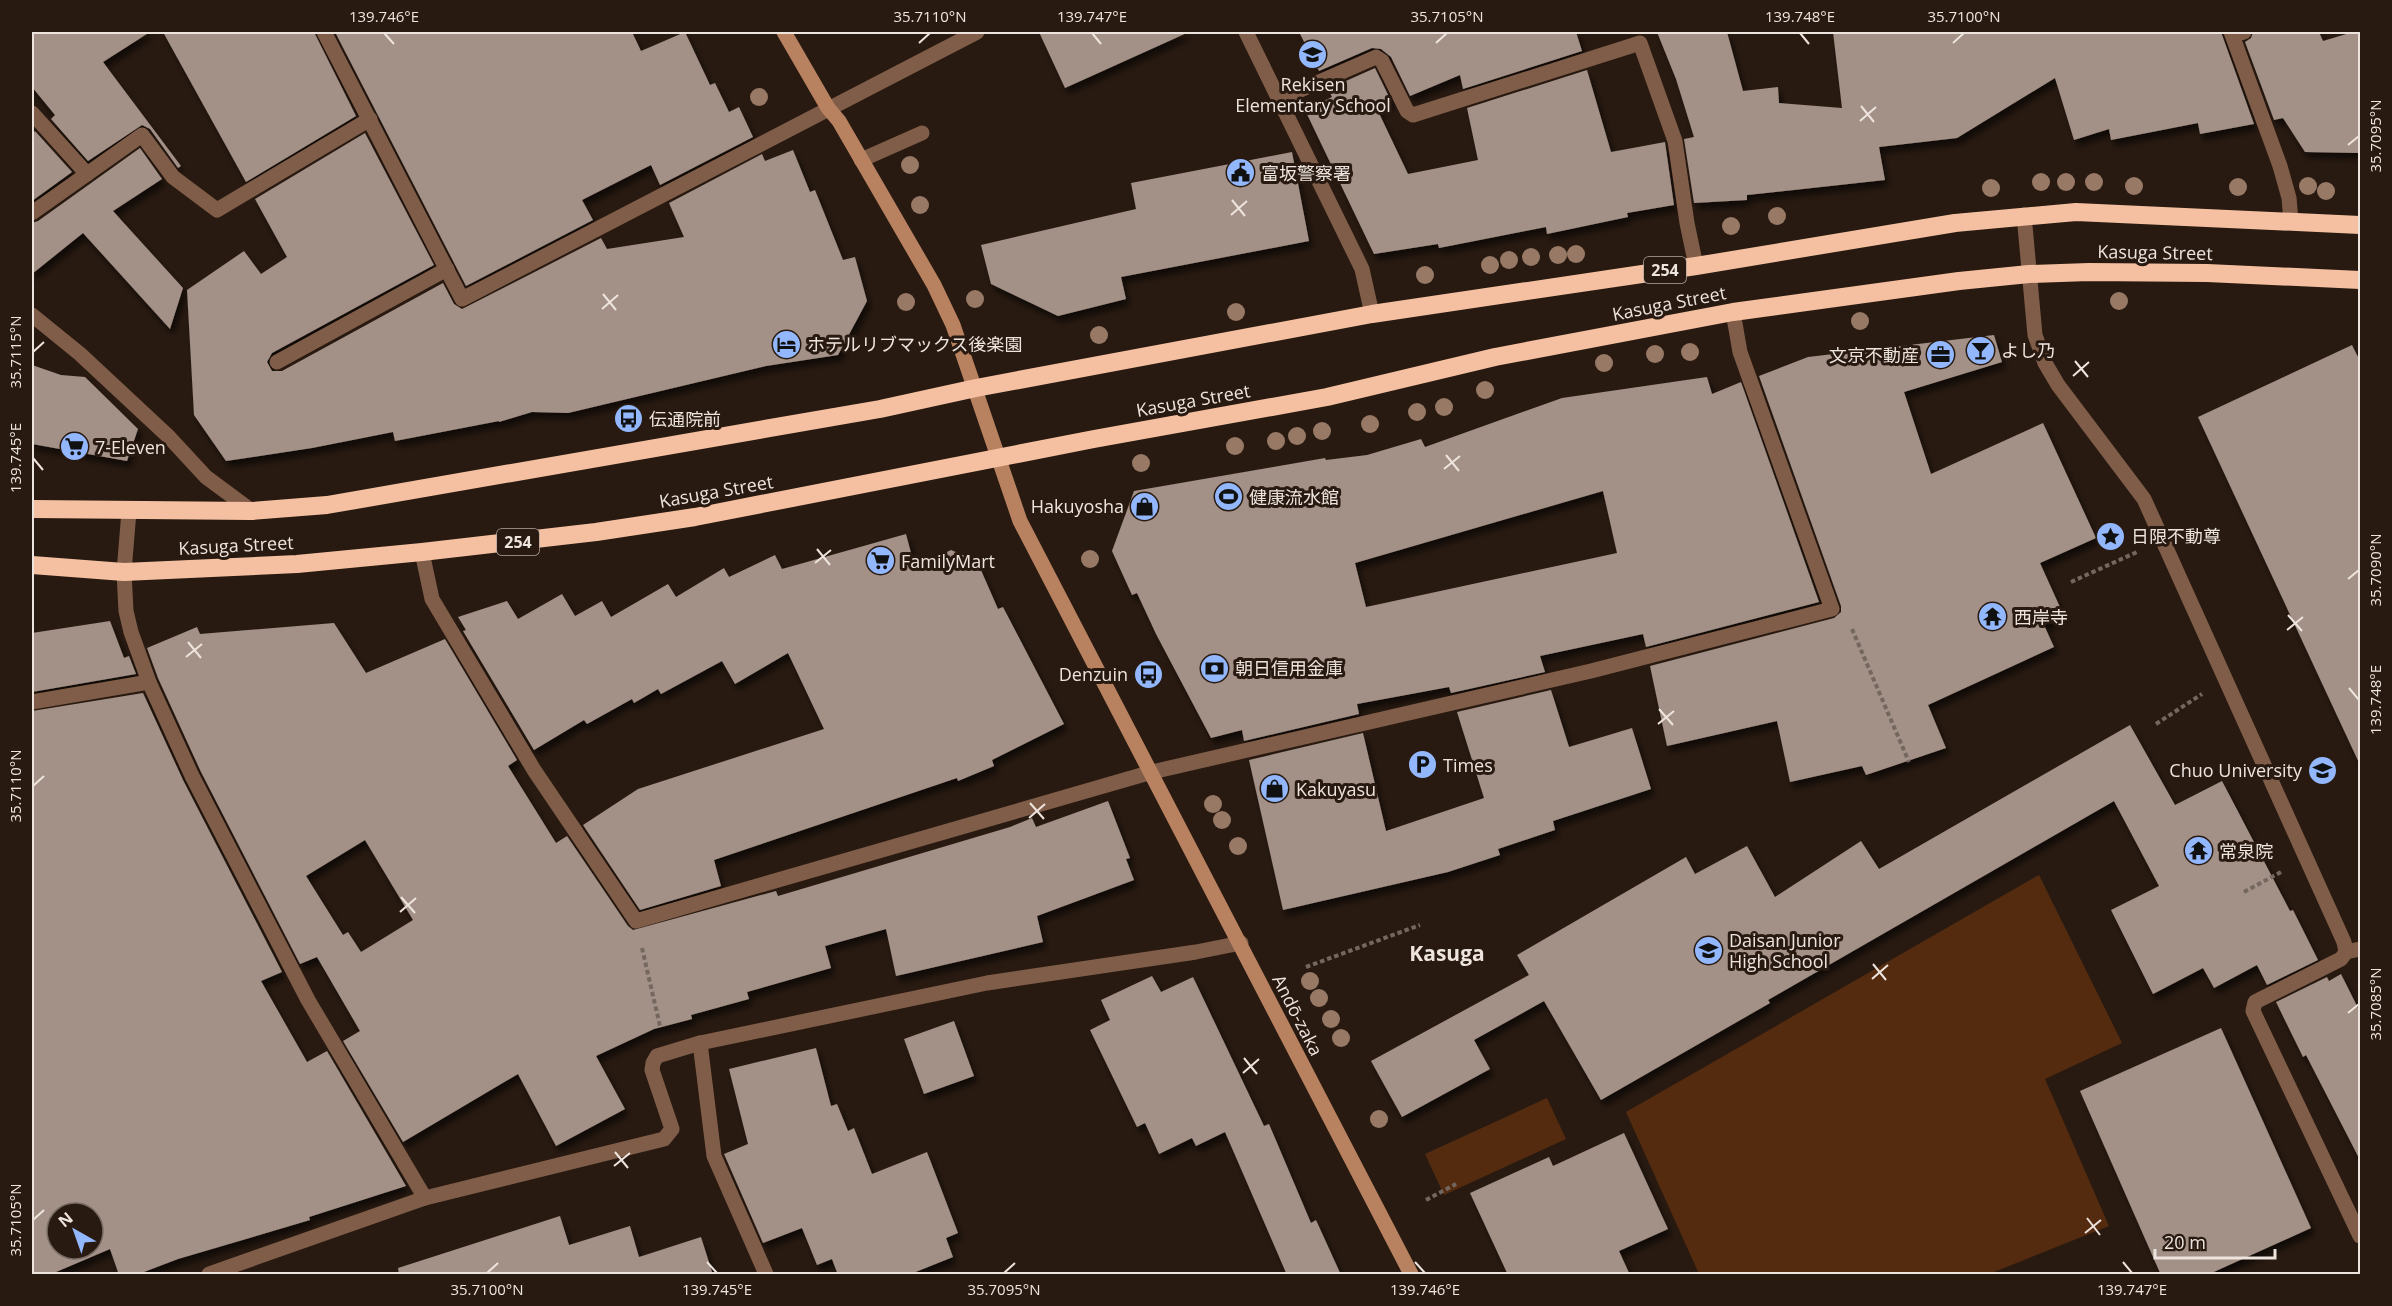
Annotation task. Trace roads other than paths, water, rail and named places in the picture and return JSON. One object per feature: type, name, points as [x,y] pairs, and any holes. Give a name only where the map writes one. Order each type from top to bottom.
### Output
[{"type":"highway","name":"Kasuga Street","points":[[32,509],[252,511],[339,503],[880,409],[976,388],[1372,314],[1696,266],[1955,223],[2076,212],[2361,225]]},
{"type":"highway","name":"Kasuga Street","points":[[32,565],[124,572],[297,564],[596,532],[695,517],[1106,437],[1328,397],[1495,357],[1733,312],[1882,291],[2029,274],[2207,273],[2361,280]]},
{"type":"street","points":[[324,32],[462,299],[977,32]]},
{"type":"street","name":"Andō-zaka","points":[[784,32],[828,108],[839,121],[934,285],[953,325],[976,388],[1020,521],[1411,1275]]},
{"type":"street","points":[[1246,32],[1362,269],[1372,314]]},
{"type":"street","points":[[2236,32],[2280,165],[2289,198],[2291,221]]},
{"type":"street","points":[[1280,99],[1376,57],[1382,61],[1407,111],[1413,115],[1638,37],[1675,141],[1696,266]]},
{"type":"street","points":[[32,113],[87,174]]},
{"type":"street","points":[[32,213],[142,135],[173,177],[217,210],[370,119]]},
{"type":"street","points":[[861,160],[922,133]]},
{"type":"street","points":[[2024,215],[2038,350],[2058,385],[2144,499],[2340,932],[2353,951],[2333,964],[2255,1002],[2253,1011],[2361,1236]]},
{"type":"street","points":[[277,362],[447,269]]},
{"type":"street","points":[[422,552],[432,599],[534,770],[636,921],[1152,772],[1591,671],[1832,609],[1740,352],[1733,312]]},
{"type":"street","points":[[32,315],[80,354],[169,437],[206,477],[252,511]]},
{"type":"street","points":[[129,511],[124,572],[126,610],[131,632],[150,682],[192,776],[308,1000],[425,1198]]},
{"type":"street","points":[[32,702],[150,682]]},
{"type":"street","points":[[209,1275],[425,1198],[664,1139],[672,1129],[652,1070],[657,1056],[700,1043],[987,982],[1196,952],[1240,943]]},
{"type":"street","points":[[700,1043],[714,1156],[766,1275]]},
{"type":"place","name":"Rekisen Elementary School","points":[[1313,55]]},
{"type":"place","name":"富坂警察署","points":[[1240,173]]},
{"type":"place","name":"ホテルリブマックス後楽園","points":[[786,344]]},
{"type":"place","name":"よし乃","points":[[1980,350]]},
{"type":"place","name":"文京不動産","points":[[1940,355]]},
{"type":"place","name":"伝通院前","points":[[628,419]]},
{"type":"place","name":"7-Eleven","points":[[74,447]]},
{"type":"place","name":"健康流水館","points":[[1228,497]]},
{"type":"place","name":"Hakuyosha","points":[[1145,506]]},
{"type":"place","name":"日限不動尊","points":[[2110,536]]},
{"type":"place","name":"FamilyMart","points":[[880,561]]},
{"type":"place","name":"西岸寺","points":[[1993,617]]},
{"type":"place","name":"朝日信用金庫","points":[[1214,668]]},
{"type":"place","name":"Denzuin","points":[[1149,674]]},
{"type":"place","name":"Times","points":[[1422,765]]},
{"type":"place","name":"Chuo University","points":[[2323,770]]},
{"type":"place","name":"Kakuyasu","points":[[1275,789]]},
{"type":"place","name":"常泉院","points":[[2198,851]]},
{"type":"place","name":"Daisan Junior High School","points":[[1708,950]]},
{"type":"district","name":"Kasuga","points":[[1447,953]]}]
